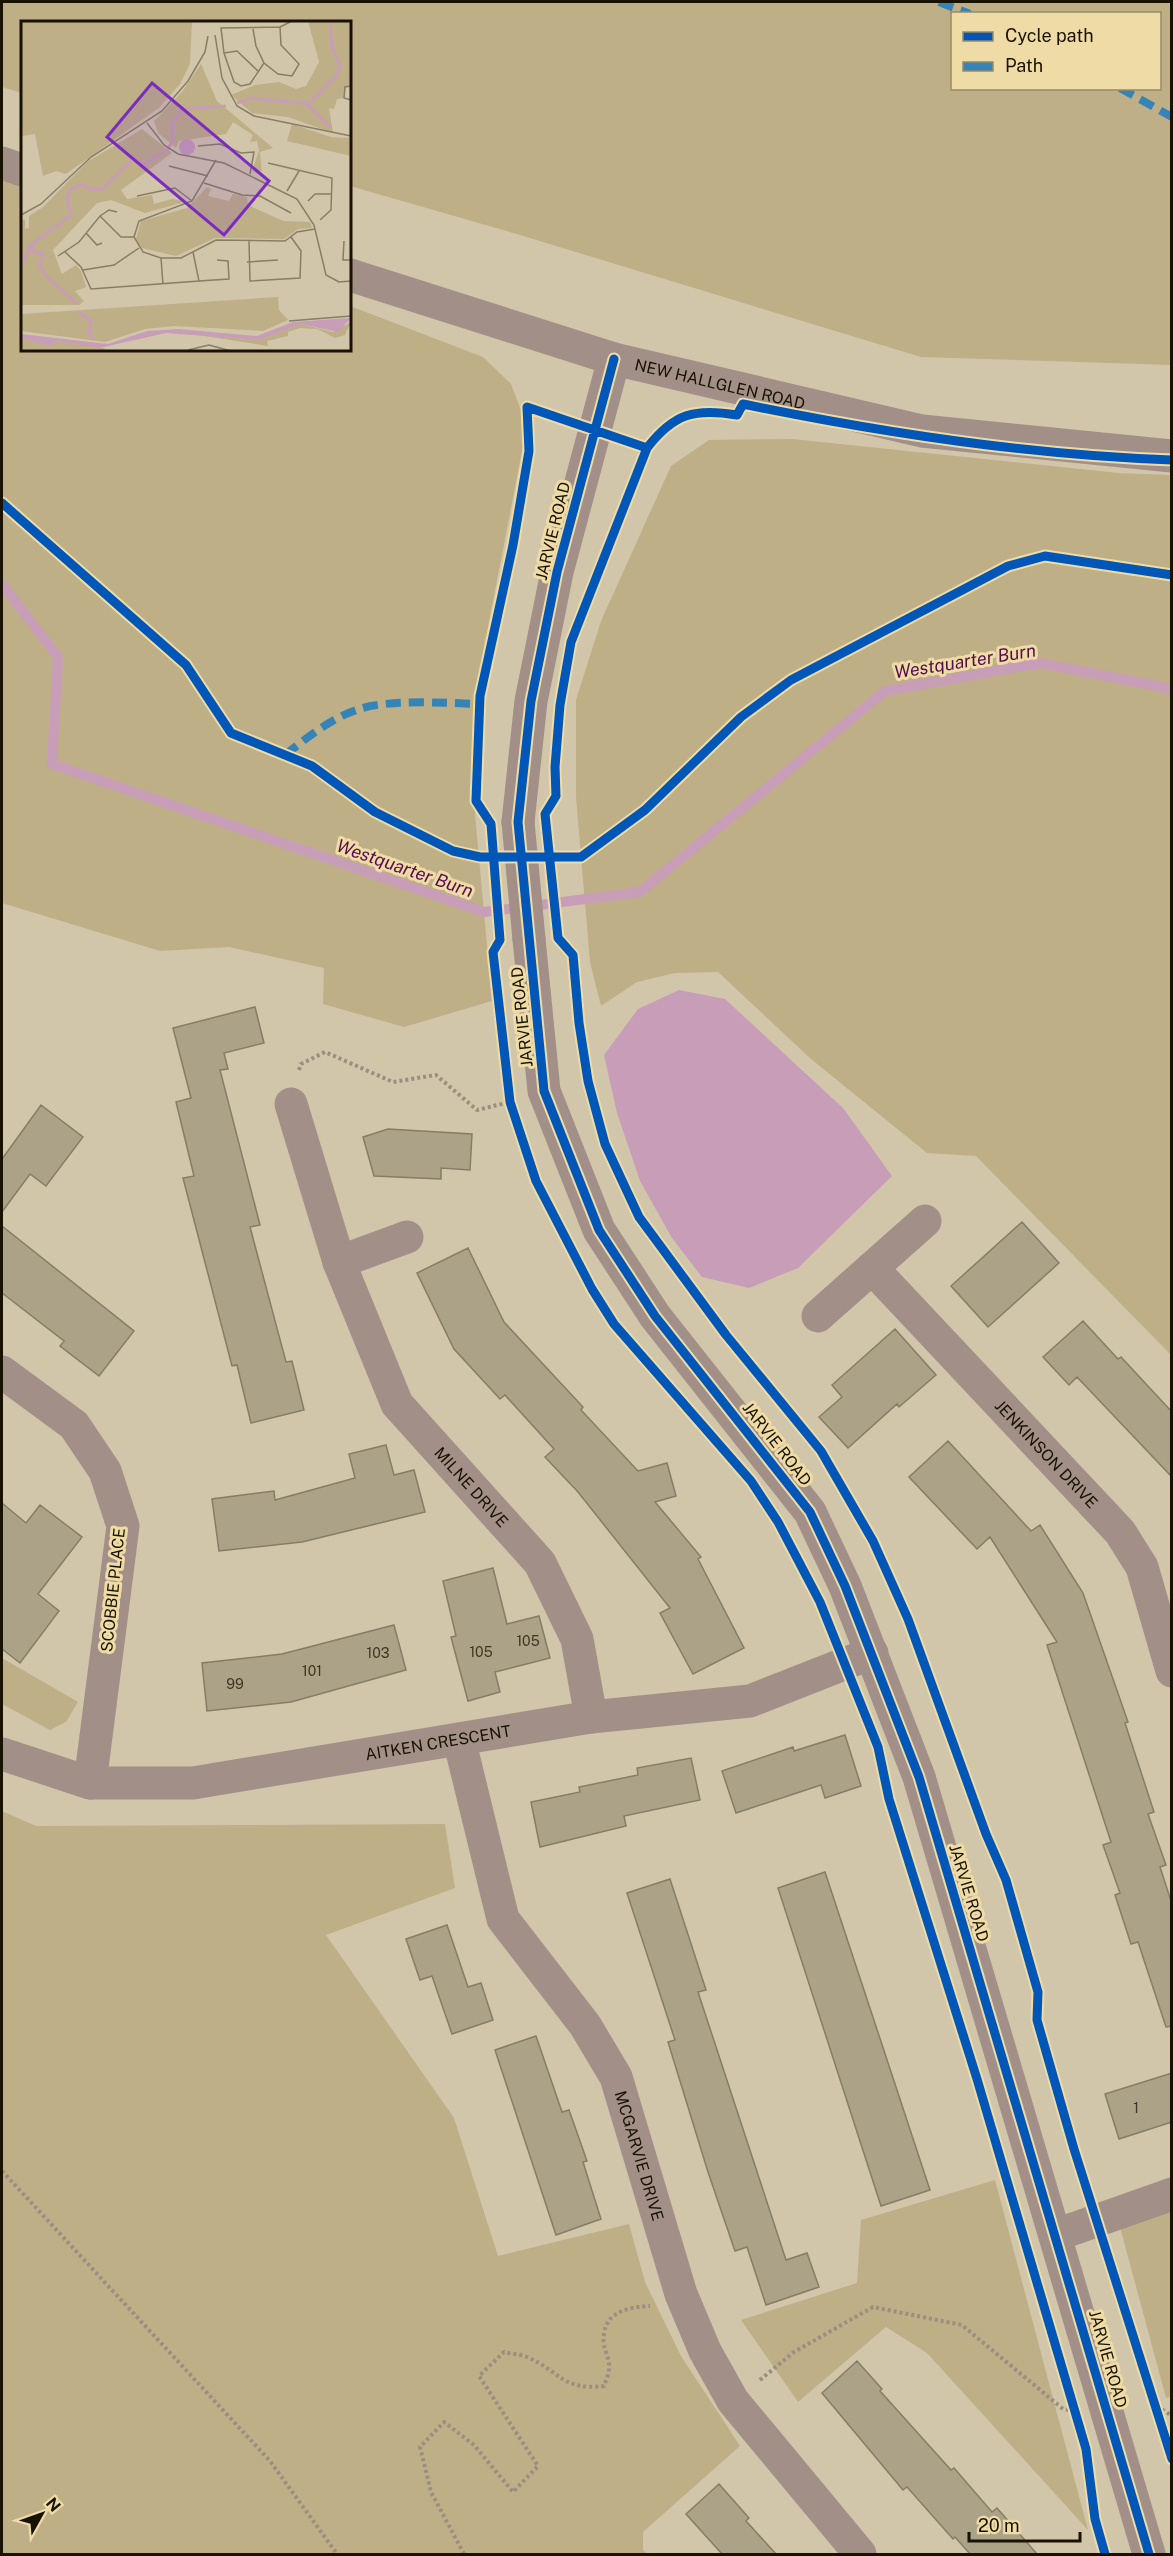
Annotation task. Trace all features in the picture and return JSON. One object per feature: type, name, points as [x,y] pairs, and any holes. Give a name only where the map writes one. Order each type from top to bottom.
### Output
[{"type":"street","points":[[2,163],[21,170]]},
{"type":"street","name":"NEW HALLGLEN ROAD","points":[[351,275],[614,359],[922,432],[1172,456]]},
{"type":"street","name":"JARVIE ROAD","points":[[614,359],[557,572],[533,689],[518,822],[544,1091],[599,1230],[655,1316],[810,1512],[845,1586],[919,1777],[1149,2554]]},
{"type":"street","name":"MILNE DRIVE","points":[[291,1104],[339,1263],[398,1404],[540,1563],[577,1639],[591,1717]]},
{"type":"street","points":[[818,1316],[926,1221]]},
{"type":"street","points":[[339,1263],[407,1237]]},
{"type":"street","name":"JENKINSON DRIVE","points":[[873,1268],[1120,1532],[1142,1567],[1172,1671]]},
{"type":"street","name":"SCOBBIE PLACE","points":[[2,1372],[74,1425],[105,1471],[123,1526],[90,1784]]},
{"type":"street","name":"AITKEN CRESCENT","points":[[2,1754],[90,1784],[193,1783],[591,1717],[750,1701],[872,1653]]},
{"type":"street","name":"MCGARVIE DRIVE","points":[[459,1739],[503,1919],[585,2025],[616,2077],[681,2294],[705,2351],[733,2401],[860,2554]]},
{"type":"street","points":[[1056,2235],[1172,2194]]},
{"type":"path","points":[[493,848],[495,871]]},
{"type":"path","points":[[549,848],[551,870]]},
{"type":"path","points":[[291,1104],[292,1087],[301,1064],[325,1052],[393,1082],[436,1075],[477,1110],[511,1107],[544,1091]]},
{"type":"path","points":[[509,1092],[511,1107]]},
{"type":"path","points":[[2,2171],[270,2461],[336,2554]]},
{"type":"path","points":[[464,2554],[431,2492],[420,2447],[444,2422],[474,2445],[513,2492],[538,2466],[479,2376],[504,2352],[526,2356],[567,2383],[587,2388],[604,2386],[610,2366],[604,2344],[605,2324],[614,2313],[631,2307],[657,2306],[681,2294]]},
{"type":"path","points":[[733,2401],[794,2352],[873,2307],[962,2325],[1063,2409],[1075,2416]]},
{"type":"path","points":[[1154,2396],[1160,2417]]},
{"type":"path","points":[[1070,2400],[1075,2416]]},
{"type":"path","points":[[1157,2406],[1172,2416]]},
{"type":"shaded area","points":[[2,2],[1171,2],[1171,365],[921,357],[520,235],[351,186],[351,21],[21,21],[21,93],[2,87]]},
{"type":"shaded area","points":[[2,176],[21,183],[21,351],[351,351],[351,306],[483,357],[511,384],[521,410],[523,446],[475,694],[475,814],[492,1001],[404,1027],[323,1004],[324,968],[229,947],[160,951],[2,903]]},
{"type":"shaded area","points":[[792,439],[1118,473],[1171,475],[1171,1355],[976,1156],[927,1153],[811,1059],[718,972],[675,973],[637,982],[601,1006],[590,962],[576,797],[576,700],[601,621],[671,466],[709,440]]},
{"type":"shaded area","points":[[679,990],[725,999],[843,1108],[892,1176],[798,1268],[749,1288],[702,1277],[672,1238],[640,1181],[617,1113],[604,1055],[638,1009]]},
{"type":"shaded area","points":[[2,1658],[78,1702],[66,1722],[50,1730],[2,1704]]},
{"type":"shaded area","points":[[2,1811],[36,1826],[445,1824],[455,1888],[326,1935],[454,2118],[498,2256],[629,2224],[645,2282],[681,2356],[740,2446],[643,2532],[643,2550],[647,2554],[2,2554]]},
{"type":"shaded area","points":[[995,2180],[1088,2530],[927,2353],[886,2327],[798,2402],[741,2320],[857,2283],[861,2220]]},
{"type":"shaded area","points":[[1171,2210],[1172,2396],[1166,2398],[1120,2227]]},
{"type":"building","points":[[255,1007],[264,1043],[224,1053],[228,1069],[220,1070],[260,1225],[250,1227],[286,1362],[292,1361],[304,1410],[251,1423],[237,1365],[232,1366],[183,1178],[194,1176],[176,1102],[191,1098],[173,1028]]},
{"type":"building","points":[[41,1105],[83,1137],[46,1186],[30,1174],[2,1212],[2,1159]]},
{"type":"building","points":[[388,1129],[472,1134],[470,1170],[441,1168],[441,1179],[374,1176],[363,1137]]},
{"type":"building","points":[[1022,1222],[1059,1263],[988,1327],[951,1286]]},
{"type":"building","points":[[2,1226],[134,1331],[99,1376],[60,1346],[64,1341],[2,1293]]},
{"type":"building","points":[[468,1248],[504,1322],[583,1407],[581,1410],[638,1471],[667,1463],[676,1496],[655,1502],[701,1557],[698,1559],[744,1648],[693,1674],[660,1613],[670,1608],[578,1492],[545,1457],[554,1449],[505,1395],[500,1399],[454,1349],[417,1273]]},
{"type":"building","points":[[1083,1321],[1118,1359],[1121,1357],[1172,1412],[1172,1477],[1077,1377],[1069,1385],[1043,1357]]},
{"type":"building","points":[[895,1329],[936,1375],[899,1407],[897,1404],[848,1448],[819,1417],[842,1397],[832,1385]]},
{"type":"building","points":[[948,1441],[1031,1531],[1040,1525],[1083,1593],[1128,1722],[1125,1723],[1154,1812],[1148,1814],[1166,1865],[1160,1867],[1172,1904],[1172,2026],[1166,2027],[1138,1942],[1131,1944],[1115,1895],[1120,1893],[1103,1845],[1111,1842],[1047,1645],[1057,1642],[990,1537],[977,1549],[909,1477]]},
{"type":"building","points":[[386,1445],[394,1475],[414,1470],[425,1512],[302,1542],[219,1551],[212,1499],[274,1491],[275,1500],[355,1478],[349,1454]]},
{"type":"building","points":[[2,1503],[26,1523],[40,1505],[82,1537],[38,1594],[59,1611],[20,1663],[2,1649]]},
{"type":"building","points":[[493,1568],[507,1624],[539,1616],[550,1658],[495,1672],[500,1692],[468,1701],[451,1637],[456,1636],[443,1581]]},
{"type":"building","points":[[394,1625],[406,1670],[291,1702],[207,1711],[202,1663],[282,1654]]},
{"type":"building","points":[[845,1735],[861,1786],[825,1798],[821,1785],[736,1813],[722,1771],[793,1747],[794,1751]]},
{"type":"building","points":[[691,1758],[700,1800],[624,1816],[626,1826],[540,1847],[531,1802],[580,1792],[579,1787],[638,1775],[637,1768]]},
{"type":"building","points":[[825,1872],[930,2190],[881,2206],[778,1888]]},
{"type":"building","points":[[670,1879],[706,1990],[698,1992],[786,2260],[807,2253],[819,2287],[766,2305],[747,2247],[735,2251],[708,2172],[668,2042],[675,2040],[627,1893]]},
{"type":"building","points":[[447,1925],[468,1987],[481,1983],[493,2020],[452,2034],[432,1976],[420,1980],[406,1939]]},
{"type":"building","points":[[536,2036],[562,2112],[569,2110],[587,2161],[583,2162],[601,2219],[556,2235],[495,2050]]},
{"type":"building","points":[[1172,2073],[1172,2122],[1119,2139],[1105,2094]]},
{"type":"building","points":[[857,2361],[882,2389],[880,2391],[951,2470],[954,2468],[992,2512],[997,2508],[1037,2554],[970,2554],[955,2537],[953,2539],[907,2487],[903,2490],[822,2393]]},
{"type":"building","points":[[719,2484],[749,2518],[746,2521],[776,2554],[722,2554],[686,2514]]},
{"type":"waterway","name":"Westquarter Burn","points":[[2,584],[58,657],[52,764],[484,912],[640,892],[885,691],[1040,663],[1172,689]]},
{"type":"marked path","points":[[939,2],[965,12]]},
{"type":"marked path","points":[[1124,90],[1172,117]]},
{"type":"marked path","points":[[285,755],[329,723],[359,709],[402,703],[479,704]]},
{"type":"cycle path","points":[[614,359],[557,572],[531,701],[518,822],[544,1091],[599,1230],[655,1316],[810,1512],[845,1586],[919,1777],[1149,2554]]},
{"type":"cycle path","points":[[1172,460],[1064,453],[956,441],[743,404],[737,415],[709,412],[697,413],[676,420],[647,448],[571,642],[560,705],[555,767],[556,796],[545,814],[558,938],[573,955],[579,1023],[588,1081],[605,1144],[639,1217],[726,1335],[821,1451],[873,1541],[908,1619],[986,1834],[1006,1880],[1038,1992],[1037,2020],[1074,2149],[1172,2459]]},
{"type":"cycle path","points":[[647,448],[527,407],[529,451],[513,545],[480,696],[476,801],[491,824],[500,940],[493,952],[510,1102],[536,1181],[592,1289],[614,1324],[751,1481],[778,1522],[820,1602],[878,1747],[889,1799],[977,2079],[1086,2449],[1095,2519],[1105,2554]]},
{"type":"cycle path","points":[[2,503],[186,665],[231,733],[312,766],[375,812],[453,851],[480,857],[581,857],[645,810],[741,717],[791,680],[1008,566],[1045,556],[1172,575]]}]
